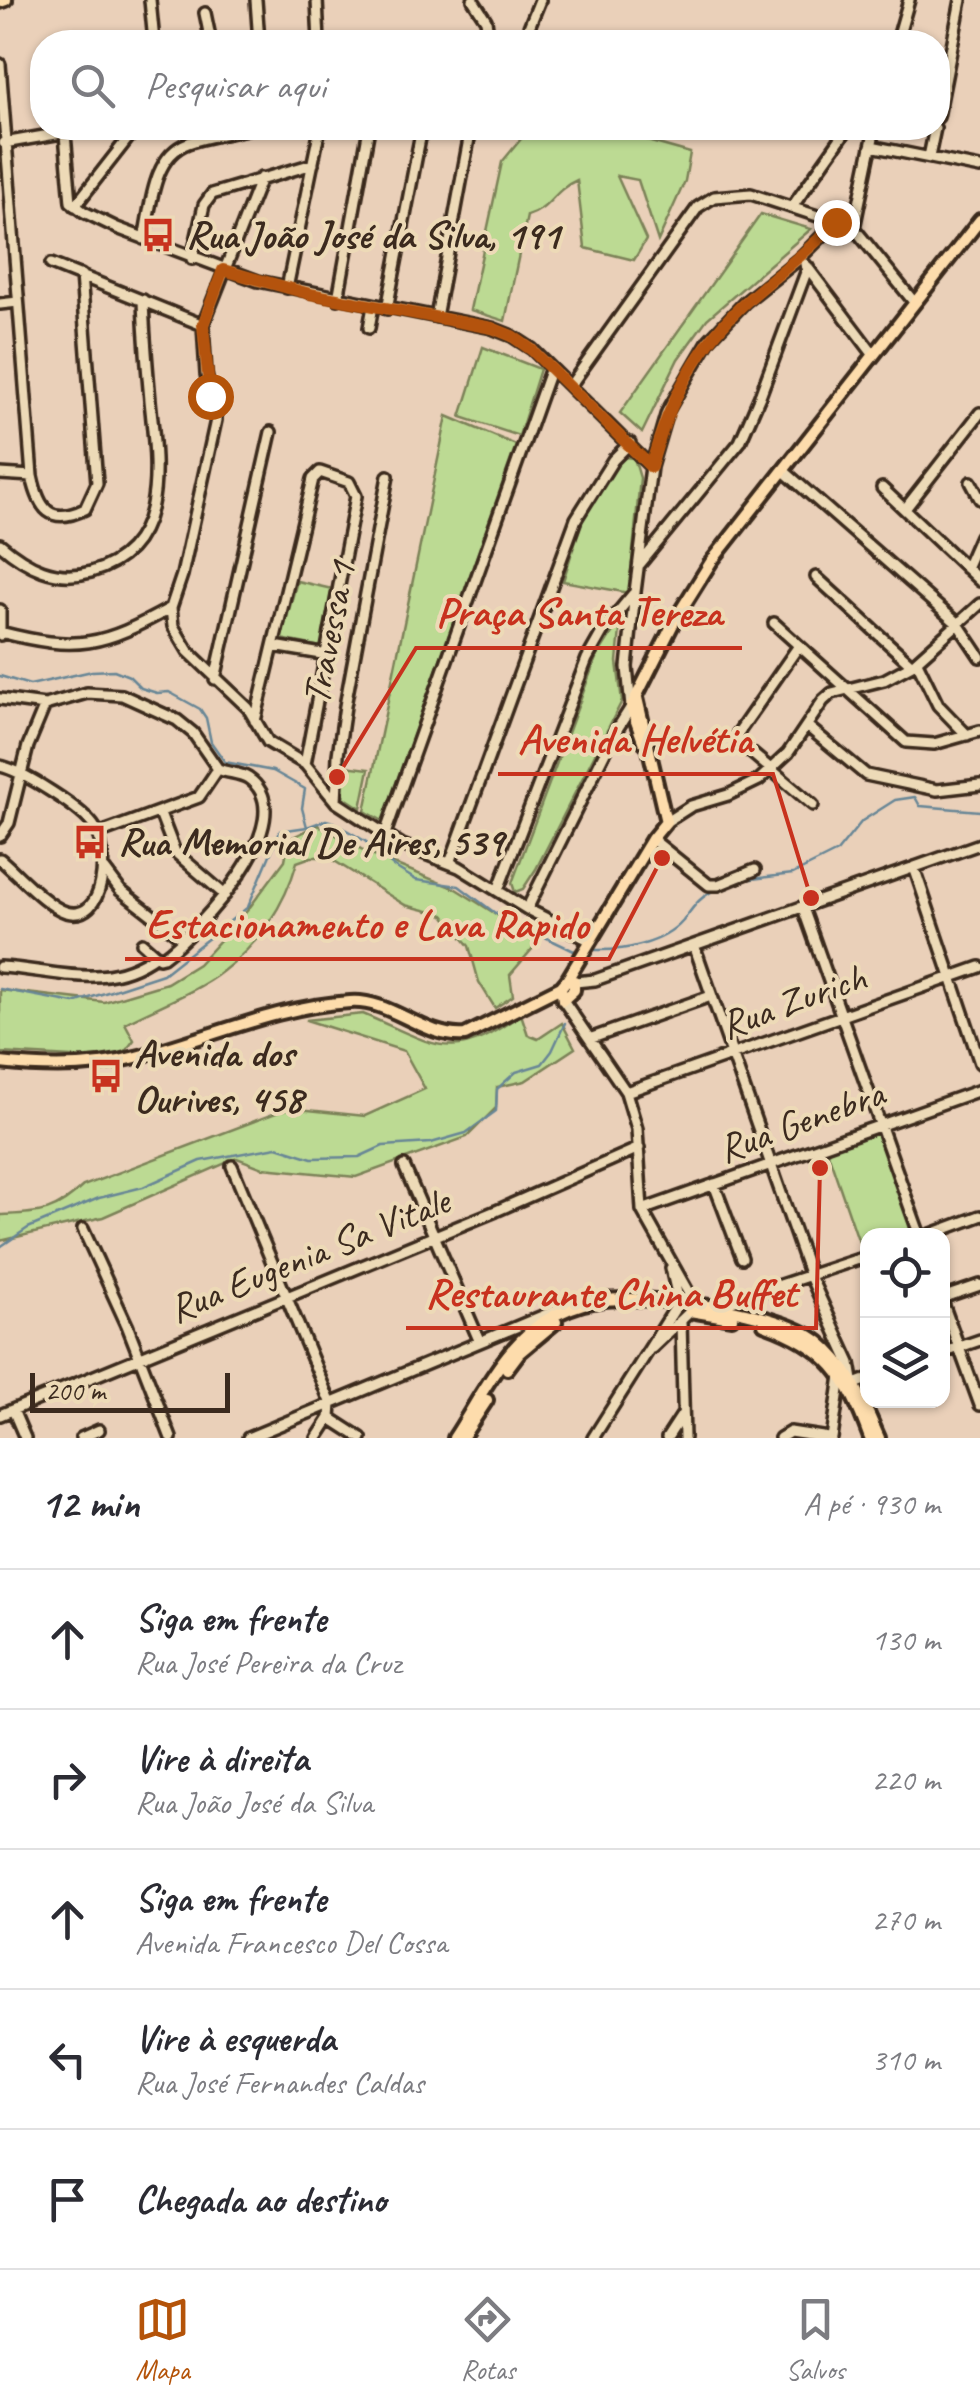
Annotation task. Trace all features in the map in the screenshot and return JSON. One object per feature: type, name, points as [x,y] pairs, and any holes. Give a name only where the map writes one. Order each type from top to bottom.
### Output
[{"type":"main road","points":[[0,1063],[49,1066],[111,1062],[233,1026],[348,1002],[376,1005],[450,1036],[465,1035],[543,995],[568,989],[578,963],[652,838],[666,822],[634,703],[676,618],[704,572],[980,220]]},
{"type":"main road","points":[[454,1438],[513,1348],[547,1320],[587,1304],[614,1300],[695,1309],[782,1330],[829,1359],[850,1380],[870,1438]]},
{"type":"main road","points":[[462,1438],[513,1348],[583,1310],[676,1307]]},
{"type":"main road","points":[[695,1309],[749,1314],[784,1324],[821,1344],[850,1380],[879,1438]]},
{"type":"street","points":[[150,0],[153,30]]},
{"type":"street","points":[[256,0],[258,30]]},
{"type":"street","points":[[317,0],[319,30]]},
{"type":"street","points":[[473,0],[486,20],[487,30]]},
{"type":"street","points":[[528,30],[540,0]]},
{"type":"street","points":[[900,30],[909,0]]},
{"type":"street","points":[[950,55],[961,0]]},
{"type":"street","points":[[205,13],[209,30]]},
{"type":"street","points":[[0,64],[3,144],[32,476],[38,501],[50,513],[62,516],[85,509],[97,483],[81,275]]},
{"type":"street","points":[[3,144],[30,140]]},
{"type":"street","points":[[66,140],[69,195],[76,206],[144,239],[223,270],[338,299],[492,328],[512,336],[630,442],[651,467]]},
{"type":"street","points":[[76,206],[127,140]]},
{"type":"street","points":[[144,239],[159,172],[174,150],[202,140]]},
{"type":"street","points":[[287,288],[318,140]]},
{"type":"street","points":[[338,299],[368,140]]},
{"type":"street","points":[[387,308],[420,140]]},
{"type":"street","points":[[436,317],[469,140]]},
{"type":"street","points":[[792,207],[839,140]]},
{"type":"street","points":[[854,228],[872,140]]},
{"type":"street","points":[[929,157],[933,140]]},
{"type":"street","points":[[871,146],[980,168]]},
{"type":"street","points":[[192,258],[207,199],[224,189],[314,164]]},
{"type":"street","points":[[261,178],[203,325],[206,374],[216,420],[182,575],[171,608],[173,626],[215,679],[244,704],[268,742],[305,764],[336,802],[415,852],[450,862],[526,909],[591,941]]},
{"type":"street","points":[[570,386],[698,207],[714,197],[751,194],[854,228],[914,302]]},
{"type":"street","points":[[526,909],[614,734],[634,703],[627,667],[635,592],[651,467],[667,412],[699,354],[745,302],[800,258],[836,222]]},
{"type":"street","points":[[800,258],[873,354]]},
{"type":"street","points":[[51,264],[203,325]]},
{"type":"street","points":[[638,566],[740,442],[808,267]]},
{"type":"street","points":[[0,544],[37,570],[74,575],[111,563],[132,547],[140,534],[150,513],[157,479],[143,300]]},
{"type":"street","points":[[0,304],[18,302]]},
{"type":"street","points":[[369,328],[372,306]]},
{"type":"street","points":[[385,834],[551,368]]},
{"type":"street","points":[[905,510],[980,412]]},
{"type":"street","points":[[215,679],[271,432]]},
{"type":"street","points":[[450,862],[576,519],[613,460],[630,442]]},
{"type":"street","points":[[256,720],[313,479],[326,472],[350,482],[356,496],[305,764]]},
{"type":"street","points":[[784,472],[958,624],[980,657]]},
{"type":"street","points":[[0,474],[32,476]]},
{"type":"street","name":"Travessa 1","points":[[336,802],[338,755],[388,476]]},
{"type":"street","points":[[971,482],[980,499]]},
{"type":"street","points":[[882,488],[980,581]]},
{"type":"street","points":[[805,507],[814,497]]},
{"type":"street","points":[[966,568],[980,536]]},
{"type":"street","points":[[816,577],[914,664],[938,705],[967,735]]},
{"type":"street","points":[[498,890],[587,658],[604,629],[635,592]]},
{"type":"street","points":[[666,822],[691,806],[746,787],[772,770],[823,701],[844,689],[884,680],[914,664],[980,604]]},
{"type":"street","points":[[0,610],[0,633],[80,645],[116,637],[171,608]]},
{"type":"street","points":[[774,623],[906,742],[924,746],[980,731]]},
{"type":"street","points":[[274,646],[328,655]]},
{"type":"street","points":[[798,647],[736,736],[814,805]]},
{"type":"street","points":[[0,699],[46,704],[87,693],[122,695],[176,720],[193,733],[218,769],[250,779],[258,790],[263,806],[255,850],[225,896],[160,958],[142,943]]},
{"type":"street","points":[[0,836],[15,804],[28,746],[46,704]]},
{"type":"street","points":[[614,734],[638,719]]},
{"type":"street","points":[[807,726],[866,774],[937,790],[980,785]]},
{"type":"street","points":[[0,766],[22,775],[88,818],[98,834],[104,870],[96,897],[79,912],[70,913],[49,901],[0,859]]},
{"type":"street","points":[[98,834],[160,813],[205,792],[218,769]]},
{"type":"street","points":[[0,802],[15,804]]},
{"type":"street","points":[[160,813],[176,852],[225,896]]},
{"type":"street","points":[[652,838],[713,886],[755,870]]},
{"type":"street","points":[[593,1438],[652,1348],[676,1307],[679,1292],[671,1266],[642,1210],[634,1112],[592,1038],[572,1015],[568,989],[980,844]]},
{"type":"street","points":[[914,866],[980,1063]]},
{"type":"street","points":[[104,870],[120,890],[179,936]]},
{"type":"street","points":[[803,908],[920,1228]]},
{"type":"street","points":[[694,946],[810,1276],[850,1363],[850,1380],[831,1438],[790,1432],[780,1438]]},
{"type":"street","points":[[0,967],[106,977],[132,971],[156,956]]},
{"type":"street","name":"Rua Zurich","points":[[626,1092],[980,967]]},
{"type":"street","points":[[592,1038],[711,996]]},
{"type":"street","name":"Rua Genebra","points":[[642,1210],[980,1090]]},
{"type":"street","name":"Rua Eugenia Sa Vitale","points":[[0,1415],[639,1148]]},
{"type":"street","points":[[232,1166],[331,1404],[330,1418],[317,1438]]},
{"type":"street","points":[[404,1166],[483,1339],[513,1348],[510,1327]]},
{"type":"street","points":[[714,1184],[742,1258]]},
{"type":"street","points":[[946,1228],[980,1216]]},
{"type":"street","points":[[83,1229],[171,1438]]},
{"type":"street","points":[[712,1308],[860,1259]]},
{"type":"street","points":[[652,1348],[695,1309],[682,1278],[671,1266]]},
{"type":"street","points":[[950,1297],[980,1285]]},
{"type":"street","points":[[749,1314],[750,1304],[761,1294]]},
{"type":"street","points":[[248,1438],[510,1327],[564,1306],[587,1304]]},
{"type":"street","points":[[949,1318],[980,1406]]},
{"type":"street","points":[[821,1344],[828,1334],[830,1320]]},
{"type":"street","points":[[680,1322],[684,1438]]},
{"type":"street","points":[[950,1350],[980,1340]]},
{"type":"street","points":[[850,1380],[860,1380]]},
{"type":"street","points":[[13,1410],[25,1438]]},
{"type":"street","points":[[667,1438],[682,1414]]},
{"type":"street","points":[[330,1418],[361,1438]]},
{"type":"street","points":[[81,1438],[99,1430]]},
{"type":"green space","points":[[520,140],[648,140],[690,153],[685,181],[658,241],[638,180],[617,176],[646,240],[634,260],[585,248],[577,180],[527,216],[505,321],[470,310],[502,162]]},
{"type":"green space","points":[[761,214],[811,229],[707,319],[678,359],[642,433],[620,413]]},
{"type":"green space","points":[[483,347],[540,369],[519,436],[461,417]]},
{"type":"green space","points":[[447,416],[516,445],[383,821],[365,811]]},
{"type":"green space","points":[[624,457],[634,458],[640,478],[629,593],[563,581],[593,498]]},
{"type":"green space","points":[[297,581],[332,589],[321,647],[281,639]]},
{"type":"green space","points":[[621,619],[617,662],[622,701],[536,869],[523,889],[515,892],[512,883],[596,658]]},
{"type":"green space","points":[[341,755],[345,766],[369,769],[361,808],[330,788],[336,757]]},
{"type":"green space","points":[[318,825],[372,855],[456,889],[539,941],[510,975],[513,996],[495,1008],[479,982],[469,946],[444,915],[405,905],[328,857],[311,857],[297,862],[269,923],[236,960],[201,986],[125,1023],[134,1040],[124,1053],[90,1058],[0,1053],[0,990],[104,1002],[167,983],[198,964],[247,911],[285,860],[289,839]]},
{"type":"green space","points":[[363,1014],[427,1041],[459,1045],[497,1030],[521,1014],[528,1035],[538,1039],[562,1023],[575,1048],[525,1081],[497,1087],[496,1108],[467,1137],[356,1177],[263,1168],[237,1158],[103,1217],[0,1241],[0,1215],[54,1207],[83,1186],[289,1108],[365,1116],[425,1089],[404,1051],[306,1020]]},
{"type":"green space","points":[[880,1129],[915,1228],[860,1228],[860,1245],[826,1147]]},
{"type":"waterway","points":[[0,676],[30,685],[114,670],[129,676],[141,688],[169,692],[200,709],[211,742],[225,762],[273,771],[305,789],[302,808],[307,827],[326,820],[333,822],[416,880],[459,886],[495,913],[574,951],[581,948]]},
{"type":"waterway","points":[[743,880],[793,874],[837,852],[862,821],[895,800],[915,797],[920,806],[980,811]]},
{"type":"waterway","points":[[0,989],[74,1003],[163,974],[248,907],[280,831],[307,827]]},
{"type":"waterway","points":[[595,950],[654,941],[675,929],[701,899],[717,889]]},
{"type":"waterway","points":[[0,1247],[28,1228],[99,1198],[143,1187],[201,1161],[277,1147],[312,1158],[359,1157],[383,1146],[431,1143],[466,1133],[496,1111],[497,1089],[516,1072],[542,1064],[565,1023]]},
{"type":"place","name":"Rua João José da Silva, 191","points":[[158,235]]},
{"type":"place","name":"Praça Santa Tereza","points":[[337,777]]},
{"type":"place","name":"Rua Memorial De Aires, 539","points":[[90,842]]},
{"type":"place","name":"Estacionamento e Lava Rapido","points":[[662,858]]},
{"type":"place","name":"Avenida Helvétia","points":[[811,898]]},
{"type":"place","name":"Avenida dos Ourives, 458","points":[[106,1076]]},
{"type":"place","name":"Restaurante China Buffet","points":[[820,1168]]},
{"type":"route","points":[[210,396],[203,325],[223,270],[310,294],[492,328],[512,336],[630,442],[651,467],[667,412],[699,354],[745,302],[800,258],[836,222]]}]
